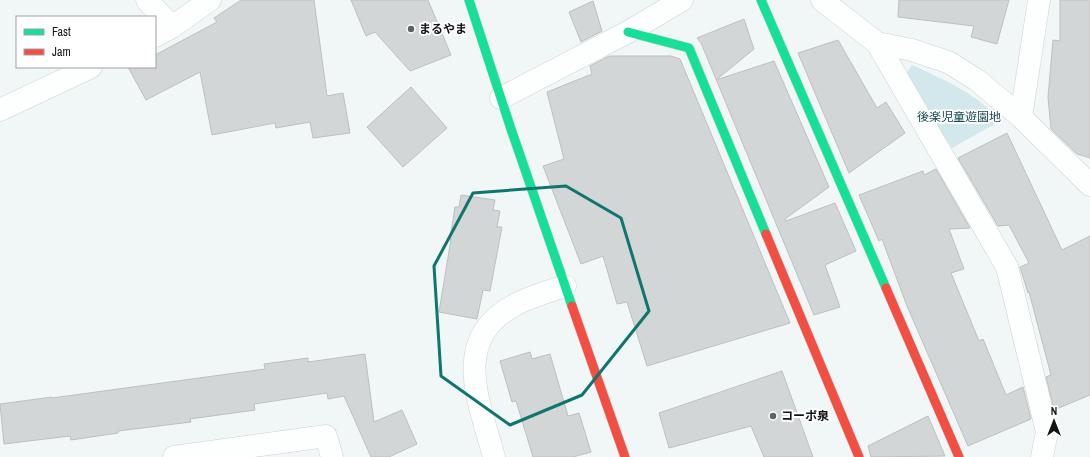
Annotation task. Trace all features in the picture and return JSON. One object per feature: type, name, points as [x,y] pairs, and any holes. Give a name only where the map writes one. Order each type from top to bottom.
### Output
[{"type":"street","points":[[147,0],[156,16]]},
{"type":"street","points":[[156,17],[164,32],[210,0]]},
{"type":"street","points":[[469,0],[565,286],[625,457]]},
{"type":"street","points":[[501,98],[628,32],[682,0]]},
{"type":"street","points":[[761,0],[959,457]]},
{"type":"street","points":[[822,0],[877,43],[1007,267],[1047,432],[1042,457]]},
{"type":"street","points":[[1021,117],[1039,0]]},
{"type":"street","points":[[628,32],[689,48],[859,457]]},
{"type":"street","points":[[877,43],[912,50],[948,62],[977,80],[1021,117],[1090,185]]},
{"type":"street","points":[[2,104],[89,68]]},
{"type":"street","points":[[494,457],[474,381],[474,361],[480,340],[491,321],[513,306],[565,286]]},
{"type":"street","points":[[174,457],[326,436],[332,457]]},
{"type":"highlighted area","points":[[566,186],[621,218],[649,311],[582,395],[510,425],[441,376],[434,266],[473,193]]},
{"type":"green space","name":"後楽児童遊園地","points":[[912,65],[948,82],[970,95],[991,111],[1000,121],[952,148],[905,75]]},
{"type":"building","points":[[241,0],[314,0],[327,96],[343,93],[350,133],[313,138],[310,122],[276,128],[275,123],[212,135],[200,72],[146,100],[129,68],[156,68],[156,54],[217,22],[214,18]]},
{"type":"building","points":[[351,0],[428,0],[451,55],[410,71],[375,32],[366,36]]},
{"type":"building","points":[[899,0],[1009,0],[997,44],[971,37],[974,26],[898,17]]},
{"type":"building","points":[[1060,0],[1090,0],[1090,158],[1077,154],[1051,129],[1048,97],[1053,40],[1060,41]]},
{"type":"building","points":[[593,1],[602,31],[581,42],[569,12]]},
{"type":"building","points":[[744,19],[754,49],[716,80],[701,43],[697,38]]},
{"type":"building","points":[[838,40],[877,108],[886,102],[905,133],[849,173],[798,53]]},
{"type":"building","points":[[609,56],[671,56],[680,59],[790,323],[647,366],[627,302],[617,304],[603,256],[581,264],[543,166],[564,159],[547,92],[592,74],[590,66]]},
{"type":"building","points":[[774,61],[829,187],[785,219],[786,221],[835,203],[856,251],[825,265],[840,307],[814,315],[716,80]]},
{"type":"building","points":[[411,87],[447,128],[403,167],[367,127]]},
{"type":"building","points":[[1007,133],[1062,250],[1090,236],[1090,395],[1054,410],[1046,377],[1051,375],[1029,292],[1028,293],[1020,267],[1029,263],[1009,225],[998,226],[958,158]]},
{"type":"building","points":[[936,169],[970,228],[949,229],[964,269],[951,273],[979,341],[983,339],[1006,395],[1023,387],[1031,419],[968,446],[907,306],[882,239],[879,241],[859,195],[923,171],[924,175]]},
{"type":"building","points":[[461,195],[495,200],[493,210],[500,211],[497,227],[502,227],[490,291],[483,290],[477,319],[439,312],[455,207],[459,207]]},
{"type":"building","points":[[530,352],[532,359],[550,354],[568,416],[579,413],[591,452],[573,457],[533,457],[516,401],[512,402],[500,361]]},
{"type":"building","points":[[365,354],[374,422],[402,410],[417,444],[389,457],[371,457],[344,396],[328,399],[327,393],[254,404],[255,410],[190,419],[191,422],[118,431],[118,433],[71,440],[70,436],[4,444],[0,404],[265,369],[264,364],[308,358],[308,362]]},
{"type":"building","points":[[782,371],[813,457],[764,457],[751,426],[669,448],[659,413]]},
{"type":"building","points":[[928,416],[945,456],[871,457],[868,446]]},
{"type":"traffic: fast","points":[[469,0],[511,129],[572,306]]},
{"type":"traffic: fast","points":[[761,0],[886,288]]},
{"type":"traffic: fast","points":[[628,32],[689,48],[766,234]]},
{"type":"traffic: jam","points":[[766,234],[859,457]]},
{"type":"traffic: jam","points":[[886,288],[959,457]]},
{"type":"traffic: jam","points":[[572,306],[625,457]]},
{"type":"place","name":"まるやま","points":[[411,29]]},
{"type":"place","name":"コーポ泉","points":[[773,416]]}]
